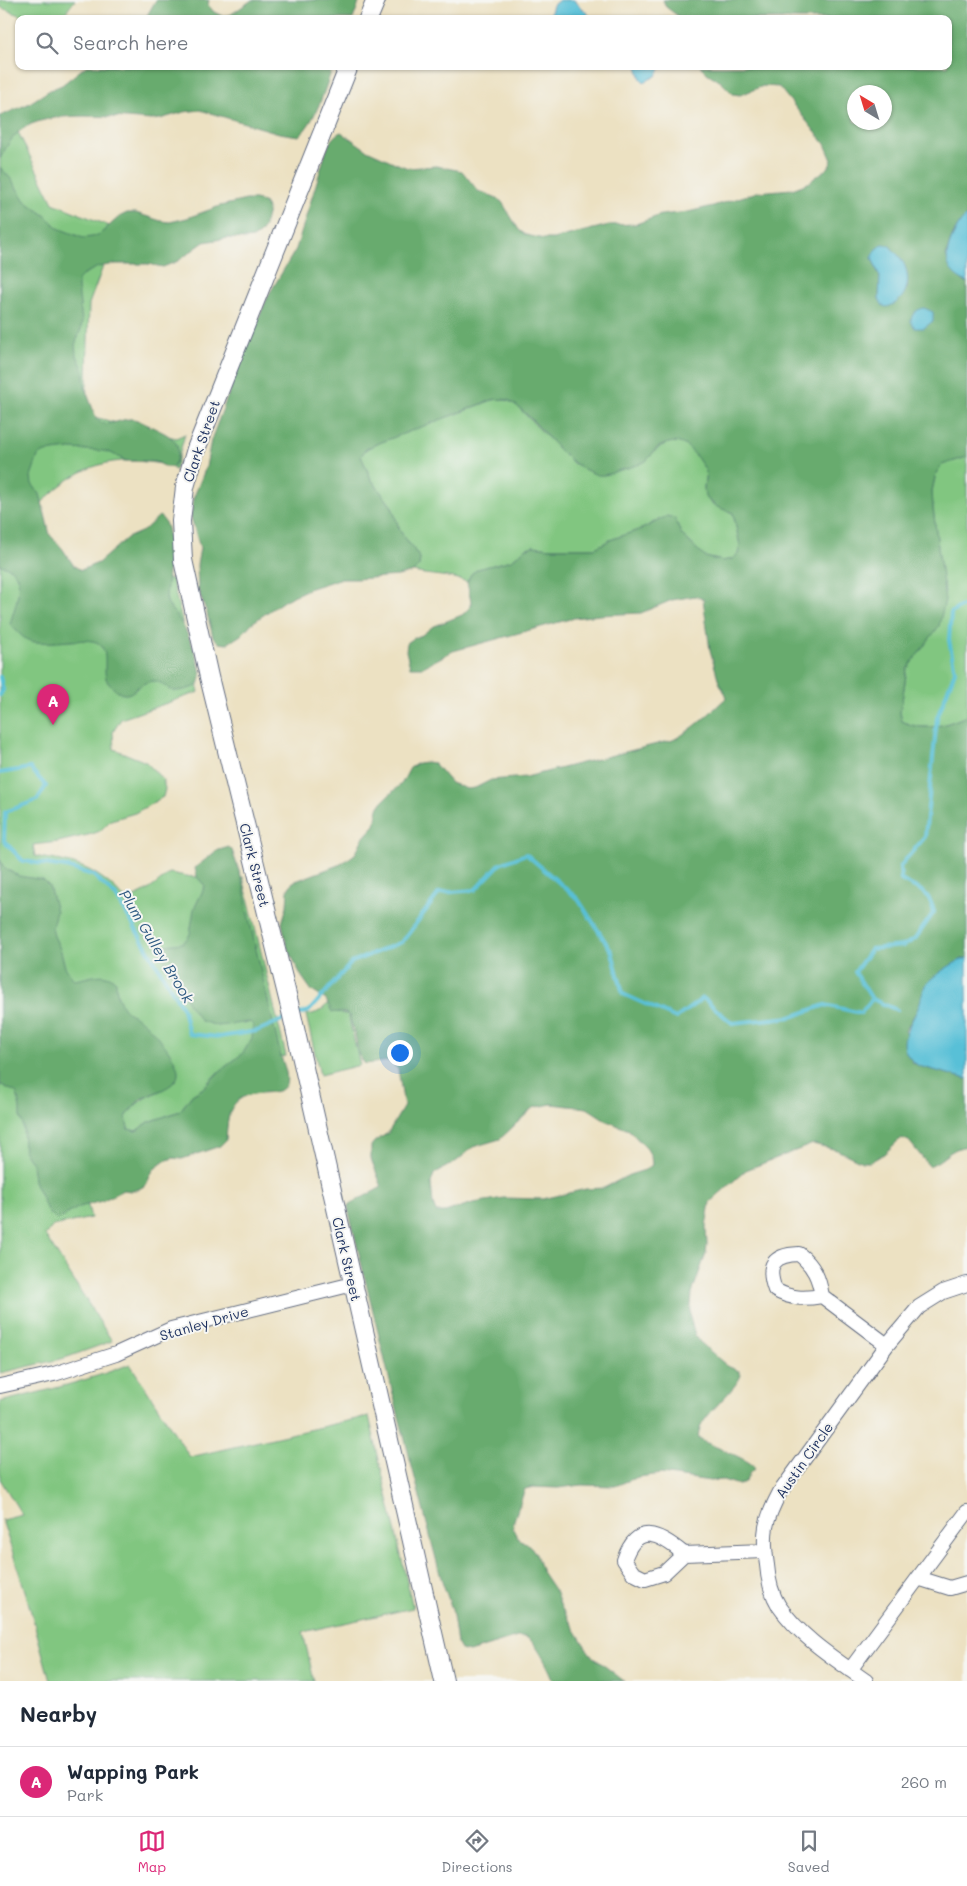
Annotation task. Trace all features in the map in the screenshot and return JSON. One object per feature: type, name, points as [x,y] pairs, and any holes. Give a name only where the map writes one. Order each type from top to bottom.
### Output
[{"type":"main road","points":[[370,15],[376,0]]},
{"type":"main road","name":"Clark Street","points":[[347,70],[196,449],[185,487],[180,521],[185,570],[292,1016],[444,1681]]},
{"type":"street","name":"Stanley Drive","points":[[0,1386],[54,1374],[116,1354],[171,1329],[353,1284]]},
{"type":"street","name":"Austin Circle","points":[[866,1681],[814,1642],[796,1626],[778,1604],[768,1577],[764,1552],[764,1530],[770,1511],[780,1492],[887,1345],[919,1307],[943,1292],[967,1284]]},
{"type":"street","points":[[822,1296],[887,1345]]},
{"type":"street","points":[[850,1670],[967,1512]]},
{"type":"street","points":[[684,1554],[764,1552]]},
{"type":"street","points":[[918,1578],[950,1588],[967,1582]]},
{"type":"green space","points":[[0,0],[75,0],[62,15],[19,15],[0,7]]},
{"type":"green space","points":[[156,0],[209,0],[208,5],[214,12],[220,15],[147,15]]},
{"type":"green space","points":[[252,0],[360,0],[354,15],[230,15]]},
{"type":"green space","points":[[663,0],[967,0],[967,216],[956,229],[946,256],[962,280],[967,282],[967,457],[942,465],[936,473],[932,491],[933,508],[945,600],[939,626],[907,669],[900,713],[902,721],[919,727],[943,725],[967,716],[967,958],[947,968],[926,985],[918,1009],[905,1031],[912,1062],[919,1066],[967,1079],[967,1146],[951,1152],[929,1166],[909,1141],[901,1138],[884,1154],[870,1162],[862,1162],[837,1150],[813,1144],[746,1170],[710,1202],[706,1227],[706,1253],[692,1293],[690,1318],[695,1335],[701,1343],[727,1366],[739,1371],[741,1375],[731,1390],[702,1424],[699,1439],[739,1457],[755,1468],[749,1474],[746,1481],[739,1485],[723,1480],[710,1481],[661,1474],[638,1477],[615,1486],[582,1485],[525,1489],[514,1520],[513,1529],[517,1537],[531,1547],[536,1554],[541,1570],[555,1591],[561,1607],[592,1656],[624,1681],[554,1681],[538,1650],[525,1637],[517,1637],[469,1652],[461,1650],[457,1643],[452,1609],[441,1578],[392,1390],[348,1208],[350,1204],[382,1187],[371,1159],[371,1146],[388,1133],[404,1106],[398,1069],[389,1061],[365,1064],[358,1054],[349,1015],[332,1012],[326,1000],[312,991],[302,977],[287,947],[282,923],[287,906],[288,889],[293,882],[341,864],[355,854],[363,838],[375,825],[378,808],[402,783],[410,768],[418,763],[434,763],[451,783],[467,789],[475,788],[491,780],[526,777],[673,740],[708,715],[727,697],[719,682],[710,650],[703,599],[695,596],[672,600],[641,613],[574,618],[453,651],[423,667],[410,667],[406,651],[407,643],[414,638],[422,635],[432,627],[462,615],[469,609],[471,602],[467,582],[471,574],[478,569],[512,560],[525,549],[533,546],[595,548],[610,540],[644,528],[667,516],[675,518],[681,534],[705,557],[723,561],[732,559],[738,554],[740,545],[733,513],[717,507],[705,497],[706,471],[692,452],[682,444],[668,443],[657,448],[643,463],[608,474],[598,475],[574,463],[513,403],[508,400],[492,400],[374,445],[366,449],[361,456],[371,479],[392,507],[400,531],[420,558],[419,566],[413,572],[398,576],[339,579],[308,589],[285,600],[252,623],[241,635],[227,644],[219,643],[213,637],[207,613],[198,590],[197,565],[200,548],[191,517],[193,499],[206,467],[211,440],[241,361],[268,296],[296,249],[327,149],[331,140],[341,132],[367,150],[408,168],[436,166],[462,171],[478,191],[495,197],[502,202],[519,230],[526,235],[553,239],[609,225],[636,224],[661,215],[688,212],[757,192],[792,189],[808,183],[829,167],[832,160],[825,144],[779,87],[763,86],[740,95],[733,94],[721,82],[704,70],[952,70],[952,15],[677,15],[666,7]],"holes":[[[890,246],[906,270],[907,289],[879,299],[880,277],[872,258]],[[551,1104],[587,1108],[609,1122],[629,1130],[647,1149],[651,1156],[652,1165],[604,1188],[586,1189],[543,1199],[504,1198],[473,1203],[445,1212],[436,1212],[433,1204],[431,1183],[434,1174],[457,1161],[473,1147],[500,1139],[533,1108]]]},
{"type":"green space","points":[[81,70],[332,70],[316,113],[299,136],[279,133],[200,110],[152,120],[83,116],[65,117],[47,119],[32,124],[20,131],[11,140],[0,159],[0,116],[28,104],[62,85]]},
{"type":"green space","points":[[18,132],[53,203],[117,229],[89,304],[86,415],[176,438],[185,434],[175,470],[165,465],[154,463],[114,462],[86,470],[61,485],[49,495],[25,522],[22,583],[172,579],[199,692],[121,719],[113,732],[114,749],[146,762],[163,780],[165,789],[163,797],[135,813],[111,820],[100,831],[92,834],[58,842],[33,845],[35,856],[83,867],[112,885],[124,898],[142,894],[169,873],[197,877],[206,886],[243,877],[286,1056],[218,1072],[202,1089],[192,1095],[180,1111],[149,1122],[136,1131],[128,1129],[126,1117],[140,1101],[160,1091],[65,1110],[91,1218],[53,1226],[45,1235],[112,1341],[65,1358],[0,1373],[0,141]]},
{"type":"green space","points":[[0,167],[11,179],[25,201],[46,216],[58,228],[83,238],[100,234],[119,217],[127,213],[136,213],[170,222],[246,200],[264,202],[268,210],[264,226],[260,233],[253,238],[228,238],[204,242],[178,261],[163,267],[148,264],[115,264],[98,267],[84,274],[78,280],[82,321],[75,345],[76,353],[83,369],[85,388],[97,420],[108,424],[126,419],[135,419],[169,436],[177,445],[178,451],[173,467],[165,467],[151,461],[126,461],[103,451],[70,449],[45,452],[38,456],[31,476],[32,484],[40,494],[50,535],[62,548],[74,566],[81,570],[98,563],[127,538],[143,531],[159,516],[163,520],[169,540],[166,598],[185,629],[196,654],[201,673],[198,685],[194,687],[173,691],[157,681],[153,681],[128,694],[123,694],[107,681],[104,652],[98,643],[86,640],[30,641],[10,624],[17,598],[18,581],[10,568],[0,565]]},
{"type":"green space","points":[[500,399],[516,405],[574,464],[647,460],[664,444],[675,442],[687,446],[695,454],[706,471],[704,488],[710,503],[733,513],[740,545],[738,554],[732,559],[723,561],[705,557],[681,534],[675,518],[659,519],[644,528],[610,540],[595,548],[533,546],[525,549],[512,560],[478,569],[471,574],[467,582],[454,578],[413,572],[419,566],[420,558],[400,531],[392,507],[371,479],[361,456],[366,449],[374,445],[438,419],[454,415],[492,400]]},
{"type":"green space","points":[[967,457],[967,716],[943,725],[919,727],[902,721],[900,713],[907,669],[945,592],[941,574],[932,491],[936,473],[941,465]]},
{"type":"green space","points":[[229,847],[232,850],[244,886],[248,914],[286,1074],[286,1084],[281,1090],[252,1094],[241,1098],[231,1110],[228,1118],[226,1140],[220,1146],[182,1159],[173,1158],[165,1161],[153,1170],[146,1185],[139,1189],[123,1190],[102,1201],[79,1207],[58,1220],[46,1208],[34,1181],[32,1164],[24,1151],[23,1125],[17,1093],[0,1085],[0,859],[4,868],[19,876],[43,880],[49,886],[56,911],[52,928],[54,936],[61,951],[65,967],[74,980],[101,975],[116,981],[116,988],[123,1007],[153,1031],[175,1061],[178,1074],[177,1079],[163,1090],[141,1099],[126,1117],[128,1129],[136,1131],[149,1122],[180,1111],[192,1095],[202,1089],[220,1071],[243,1053],[252,1038],[253,1025],[250,1022],[218,1026],[201,1021],[191,1008],[162,955],[165,945],[182,943],[190,934],[194,909],[205,886],[197,877],[195,868],[216,851]]},
{"type":"green space","points":[[336,992],[342,1014],[348,1014],[360,1065],[320,1075],[306,1015],[320,1010]]},
{"type":"green space","points":[[130,1364],[190,1457],[369,1416],[413,1608],[303,1632],[314,1681],[50,1681],[26,1594],[2,1520],[22,1515],[0,1479],[0,1402],[82,1381]]},
{"type":"water","points":[[559,0],[574,0],[589,15],[550,15],[553,5]]},
{"type":"water","points":[[638,70],[660,70],[656,76],[644,82]]},
{"type":"water","points":[[967,216],[967,282],[959,278],[949,267],[947,254],[956,230],[961,221]]},
{"type":"water","points":[[883,244],[890,246],[898,255],[906,269],[907,277],[905,292],[901,298],[887,307],[883,306],[879,299],[880,277],[872,258],[876,250]]},
{"type":"water","points":[[924,308],[933,312],[933,321],[924,328],[915,328],[911,321],[912,316]]},
{"type":"water","points":[[967,958],[967,1079],[919,1066],[911,1059],[904,1046],[907,1031],[918,1008],[925,986],[944,969]]},
{"type":"waterway","name":"Plum Gulley Brook","points":[[296,1015],[309,1011],[352,962],[402,942],[439,893],[475,890],[500,864],[526,854],[578,899],[612,952],[623,994],[676,1018],[703,998],[732,1023],[791,1017],[825,1005],[861,1013],[872,999],[855,972],[871,949],[903,946],[915,939],[934,912],[926,894],[901,880],[900,867],[925,837],[937,718],[955,671],[949,640],[951,613],[967,605]]},
{"type":"waterway","name":"Plum Gulley Brook","points":[[0,677],[3,690],[0,695]]},
{"type":"waterway","name":"Plum Gulley Brook","points":[[0,773],[30,768],[46,786],[37,800],[5,812],[4,841],[23,861],[66,867],[93,875],[116,896],[183,1009],[189,1034],[219,1037],[257,1031],[287,1018]]},
{"type":"waterway","points":[[872,999],[897,1010]]},
{"type":"place","name":"Wapping Park","points":[[53,725]]}]
